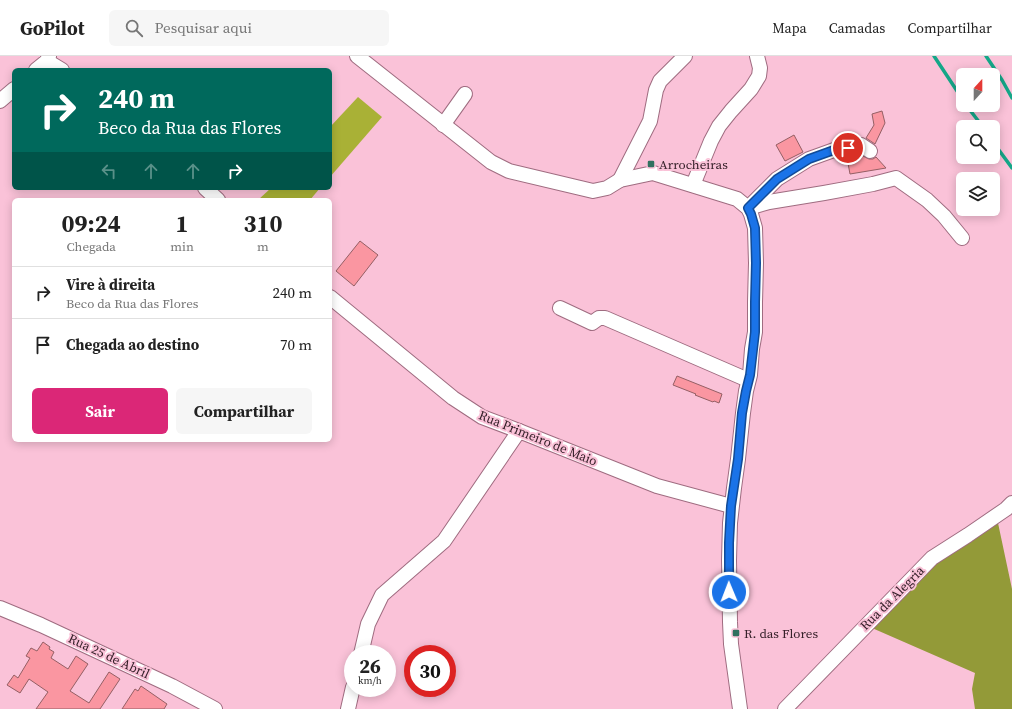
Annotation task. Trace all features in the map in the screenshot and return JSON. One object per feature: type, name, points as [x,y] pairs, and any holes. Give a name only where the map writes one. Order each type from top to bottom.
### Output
[{"type":"street","points":[[357,56],[373,61],[443,125],[490,162],[509,171],[593,191],[607,188],[620,180],[653,173],[737,199],[748,208],[755,228],[755,332],[750,375],[742,413],[738,459],[731,506],[729,549],[731,644],[740,709]]},
{"type":"street","points":[[620,180],[650,121],[656,90],[660,81],[685,56]]},
{"type":"street","points":[[692,185],[719,126],[731,110],[751,89],[759,76],[760,68],[757,56]]},
{"type":"street","points":[[38,68],[48,58],[60,68]]},
{"type":"street","points":[[0,101],[12,91]]},
{"type":"street","points":[[443,125],[465,94]]},
{"type":"street","points":[[748,208],[777,179],[809,159],[834,150],[861,145],[870,151]]},
{"type":"street","points":[[748,208],[769,202],[874,184],[896,178],[927,200],[944,216],[962,238]]},
{"type":"street","points":[[206,190],[216,198]]},
{"type":"street","name":"Rua Primeiro de Maio","points":[[332,299],[452,398],[482,417],[657,486],[731,506]]},
{"type":"street","points":[[560,308],[592,323],[599,318],[605,318],[748,380]]},
{"type":"street","points":[[363,645],[368,624],[382,595],[444,541],[519,431]]},
{"type":"street","name":"Rua da Alegria","points":[[785,709],[932,558],[1006,509],[1012,503]]},
{"type":"street","name":"Rua 25 de Abril","points":[[0,608],[48,628],[172,686],[215,709]]},
{"type":"street","points":[[348,709],[351,697]]},
{"type":"green space","points":[[358,97],[382,117],[332,175],[332,125]]},
{"type":"green space","points":[[269,190],[318,190],[312,198],[260,198]]},
{"type":"green space","points":[[998,523],[1012,589],[1012,709],[975,709],[972,689],[975,673],[872,628],[918,579],[939,561]]},
{"type":"building","points":[[882,111],[885,123],[875,144],[866,138],[874,125],[872,114]]},
{"type":"building","points":[[794,135],[803,152],[785,161],[776,145]]},
{"type":"building","points":[[861,155],[869,159],[876,157],[886,168],[850,174],[847,158]]},
{"type":"building","points":[[360,241],[378,255],[354,286],[336,271]]},
{"type":"building","points":[[677,376],[722,394],[719,403],[695,395],[696,394],[673,385]]},
{"type":"building","points":[[43,642],[54,652],[51,658],[68,669],[76,656],[88,664],[70,691],[89,703],[109,672],[120,679],[100,709],[36,709],[48,692],[29,679],[20,693],[7,685],[14,675],[18,678],[30,658],[26,656],[31,648],[37,651]]},
{"type":"building","points":[[141,686],[167,704],[164,709],[122,709],[135,689],[138,691]]},
{"type":"waterway","points":[[934,56],[956,89]]},
{"type":"waterway","points":[[986,56],[1012,98]]},
{"type":"waterway","points":[[971,112],[978,120]]},
{"type":"waterway","points":[[1000,152],[1012,168]]},
{"type":"place","name":"Arrocheiras","points":[[651,164]]},
{"type":"place","name":"R. das Flores","points":[[736,633]]},
{"type":"route","points":[[729,592],[731,506],[738,459],[742,413],[750,375],[755,332],[755,228],[748,208],[777,179],[809,159],[834,150],[848,148]]}]
